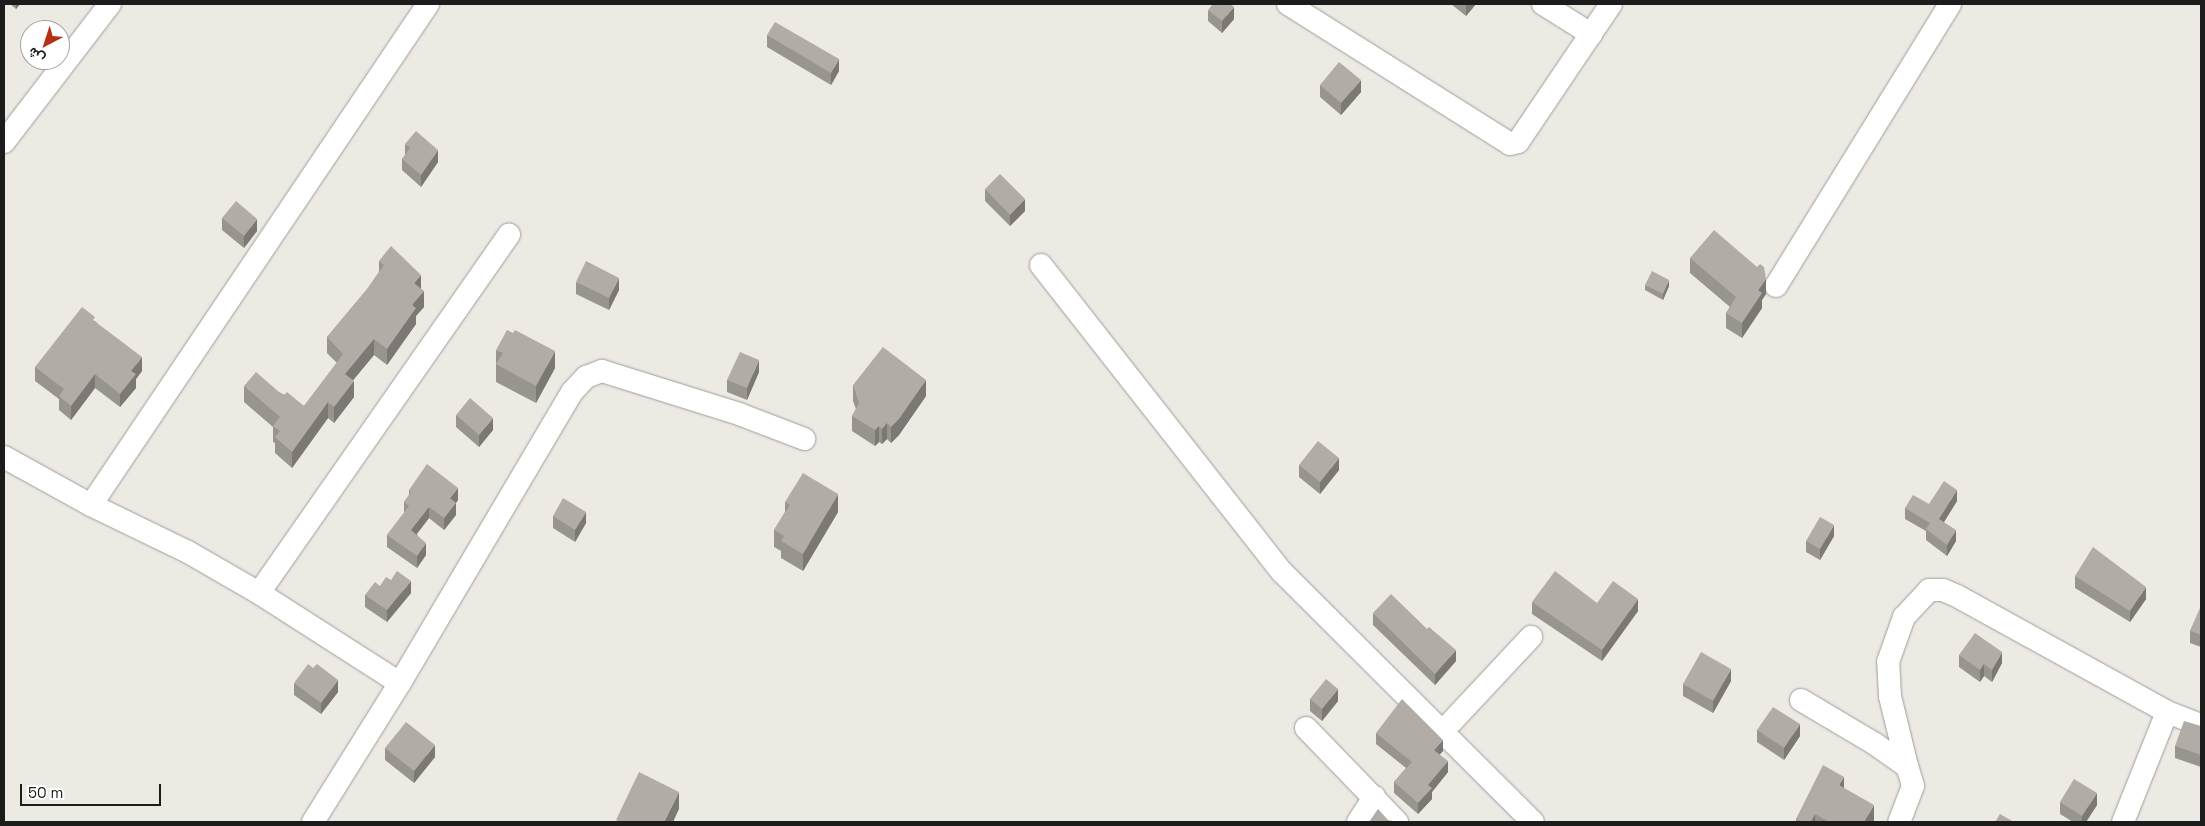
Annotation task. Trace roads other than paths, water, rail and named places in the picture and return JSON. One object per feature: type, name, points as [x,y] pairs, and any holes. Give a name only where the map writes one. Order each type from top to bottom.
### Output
[{"type":"street","points":[[4,142],[110,4]]},
{"type":"street","points":[[91,505],[428,4]]},
{"type":"street","points":[[1288,4],[1510,144],[1518,142],[1611,4]]},
{"type":"street","points":[[1543,4],[1591,34]]},
{"type":"street","points":[[1776,286],[1950,4]]},
{"type":"street","points":[[259,593],[509,235]]},
{"type":"street","points":[[1041,266],[1282,572],[1533,822]]},
{"type":"street","points":[[313,822],[400,683],[569,398],[586,377],[602,370],[739,414],[804,439]]},
{"type":"street","points":[[4,457],[91,505],[188,552],[259,593],[400,683]]},
{"type":"street","points":[[1899,822],[1913,786],[1890,696],[1888,662],[1895,636],[1904,617],[1929,590],[1943,590],[1957,596],[2167,712],[2201,725]]},
{"type":"street","points":[[1443,731],[1531,637]]},
{"type":"street","points":[[1801,700],[1875,744],[1907,766]]},
{"type":"street","points":[[2123,822],[2167,712]]},
{"type":"street","points":[[1306,728],[1397,822]]},
{"type":"street","points":[[1358,822],[1374,797]]}]
